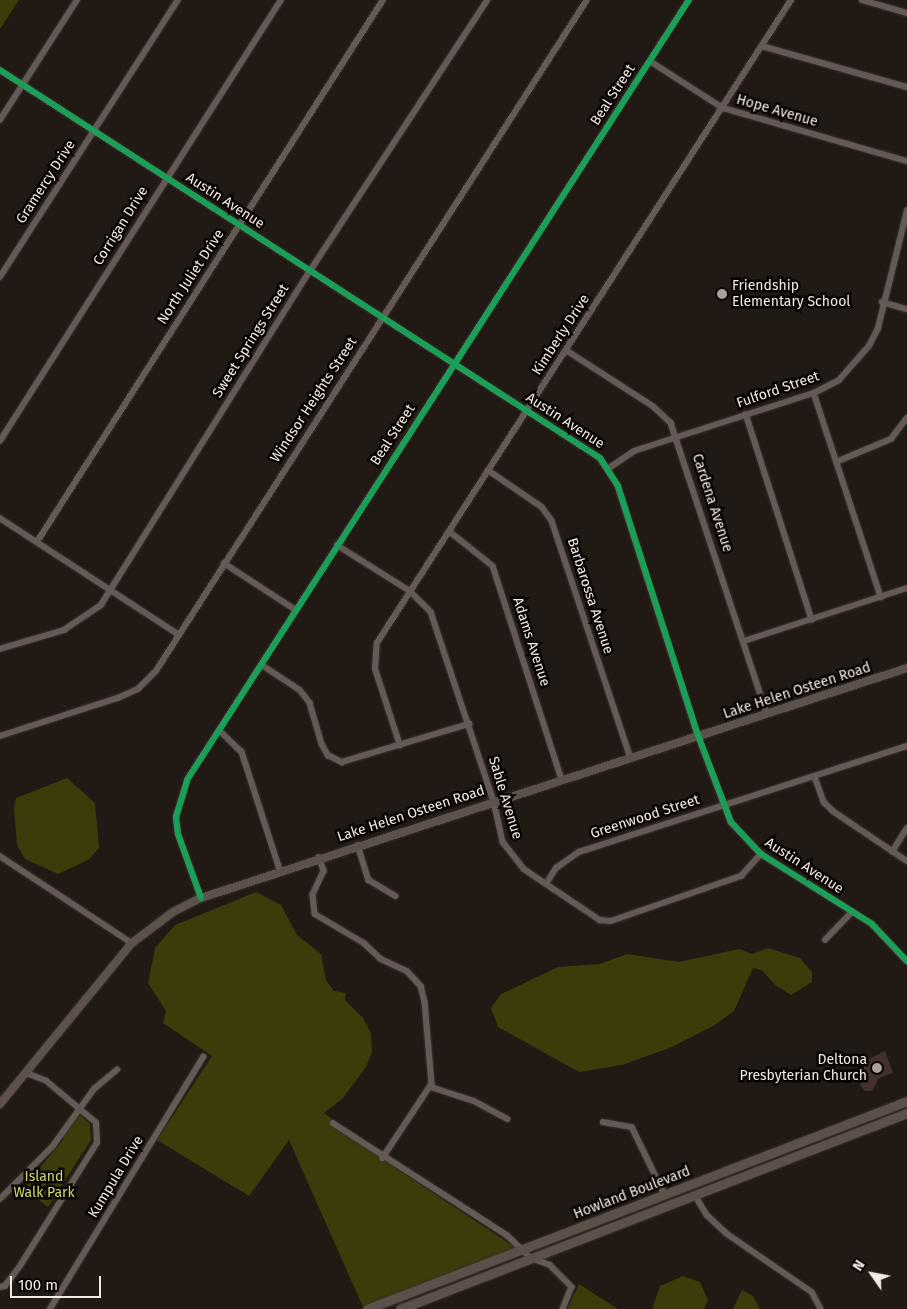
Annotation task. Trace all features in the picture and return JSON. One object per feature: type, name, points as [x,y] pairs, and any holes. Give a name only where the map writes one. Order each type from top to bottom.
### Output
[{"type":"main road","name":"Howland Boulevard","points":[[367,1309],[907,1102]]},
{"type":"main road","name":"Howland Boulevard","points":[[400,1309],[907,1113]]},
{"type":"street","points":[[0,120],[76,0]]},
{"type":"street","name":"Gramercy Drive","points":[[0,277],[178,0]]},
{"type":"street","name":"Corrigan Drive","points":[[0,441],[281,0]]},
{"type":"street","name":"North Juliet Drive","points":[[37,542],[383,0]]},
{"type":"street","name":"Sweet Springs Street","points":[[0,649],[79,622],[101,605],[310,270],[487,0]]},
{"type":"street","name":"Windsor Heights Street","points":[[0,736],[138,689],[156,671],[587,0]]},
{"type":"street","name":"Beal Street","points":[[201,898],[178,834],[176,817],[187,780],[689,0]]},
{"type":"street","name":"Kimberly Drive","points":[[400,746],[373,656],[377,643],[792,0]]},
{"type":"street","points":[[862,0],[907,13]]},
{"type":"street","points":[[762,46],[907,88]]},
{"type":"street","name":"Hope Avenue","points":[[650,61],[723,108],[907,161]]},
{"type":"street","name":"Austin Avenue","points":[[0,70],[600,458],[609,468],[698,735],[723,805],[738,832],[761,854],[884,933],[907,961]]},
{"type":"street","name":"Fulford Street","points":[[609,468],[634,451],[814,394],[839,380],[870,346],[878,328],[882,302],[904,233],[907,211]]},
{"type":"street","points":[[882,302],[907,310]]},
{"type":"street","name":"Cardena Avenue","points":[[566,350],[653,406],[671,423],[768,714]]},
{"type":"street","points":[[814,394],[881,597]]},
{"type":"street","points":[[746,414],[812,620]]},
{"type":"street","points":[[836,462],[891,439],[907,418]]},
{"type":"street","name":"Barbarossa Avenue","points":[[488,470],[542,507],[552,521],[631,758]]},
{"type":"street","points":[[0,518],[178,634]]},
{"type":"street","name":"Adams Avenue","points":[[449,531],[493,566],[562,780]]},
{"type":"street","name":"Sable Avenue","points":[[337,545],[410,591],[430,612],[494,801],[503,842],[524,868],[600,920],[611,921],[741,876],[761,854]]},
{"type":"street","points":[[224,563],[296,610]]},
{"type":"street","points":[[744,641],[907,588]]},
{"type":"street","points":[[262,665],[300,690],[310,703],[328,755],[350,762],[469,724]]},
{"type":"street","name":"Lake Helen Osteen Road","points":[[0,1104],[132,943],[173,912],[201,898],[319,857],[907,668]]},
{"type":"street","points":[[219,730],[242,752],[280,870]]},
{"type":"street","name":"Greenwood Street","points":[[546,884],[556,868],[579,852],[723,805],[814,778],[907,746]]},
{"type":"street","points":[[814,778],[824,802],[833,811],[907,861]]},
{"type":"street","points":[[892,852],[907,828]]},
{"type":"street","points":[[358,845],[369,880],[396,896]]},
{"type":"street","points":[[0,856],[132,943]]},
{"type":"street","points":[[319,857],[324,871],[313,895],[315,914],[364,943],[381,959],[407,971],[421,986],[429,1030],[431,1087],[383,1158]]},
{"type":"street","points":[[825,940],[852,912]]},
{"type":"street","name":"Kumpula Drive","points":[[50,1309],[203,1057]]},
{"type":"street","points":[[0,1199],[52,1147],[94,1089],[117,1070]]},
{"type":"street","points":[[0,1287],[5,1286],[20,1266],[97,1144],[96,1123],[46,1081],[25,1073]]},
{"type":"street","points":[[431,1087],[474,1101],[508,1119]]},
{"type":"street","points":[[603,1122],[632,1127],[665,1195]]},
{"type":"street","points":[[333,1123],[383,1158],[507,1235],[531,1258],[550,1265],[572,1287],[563,1309]]},
{"type":"street","points":[[695,1195],[706,1215],[726,1233],[812,1292],[821,1309]]},
{"type":"green space","points":[[0,0],[19,0],[0,29]]},
{"type":"green space","points":[[67,778],[95,803],[99,848],[88,860],[58,874],[25,859],[17,845],[14,809],[16,798]]},
{"type":"green space","points":[[256,892],[281,905],[297,935],[321,954],[326,980],[334,991],[346,993],[345,1000],[363,1018],[371,1033],[372,1052],[366,1067],[343,1098],[324,1113],[332,1119],[329,1124],[516,1248],[363,1307],[289,1140],[249,1196],[157,1140],[212,1056],[163,1023],[166,1011],[148,983],[155,948],[175,925]]},
{"type":"green space","points":[[768,948],[800,958],[812,972],[812,982],[791,995],[775,985],[762,970],[753,968],[734,1011],[713,1026],[672,1047],[622,1065],[579,1072],[498,1027],[491,1008],[501,994],[558,967],[600,964],[627,954],[679,962],[739,949],[752,954]]},
{"type":"green space","name":"Island Walk Park","points":[[81,1116],[90,1124],[91,1140],[48,1207],[23,1188],[63,1140],[62,1135],[76,1117]]},
{"type":"green space","points":[[683,1276],[700,1282],[708,1300],[704,1309],[652,1309],[660,1286]]},
{"type":"green space","points":[[579,1284],[618,1309],[567,1309]]},
{"type":"green space","points":[[742,1290],[753,1296],[760,1309],[733,1309]]},
{"type":"building","name":"Deltona Presbyterian Church","points":[[885,1051],[893,1073],[879,1078],[872,1091],[865,1091],[860,1085],[865,1074],[861,1063]]},
{"type":"cycle path","points":[[201,898],[178,834],[176,817],[187,780],[689,0]]},
{"type":"cycle path","points":[[0,70],[600,458],[618,486],[698,735],[731,822],[761,854],[872,924],[907,961]]},
{"type":"place","name":"Friendship Elementary School","points":[[722,294]]},
{"type":"place","name":"Deltona Presbyterian Church","points":[[877,1068]]}]
